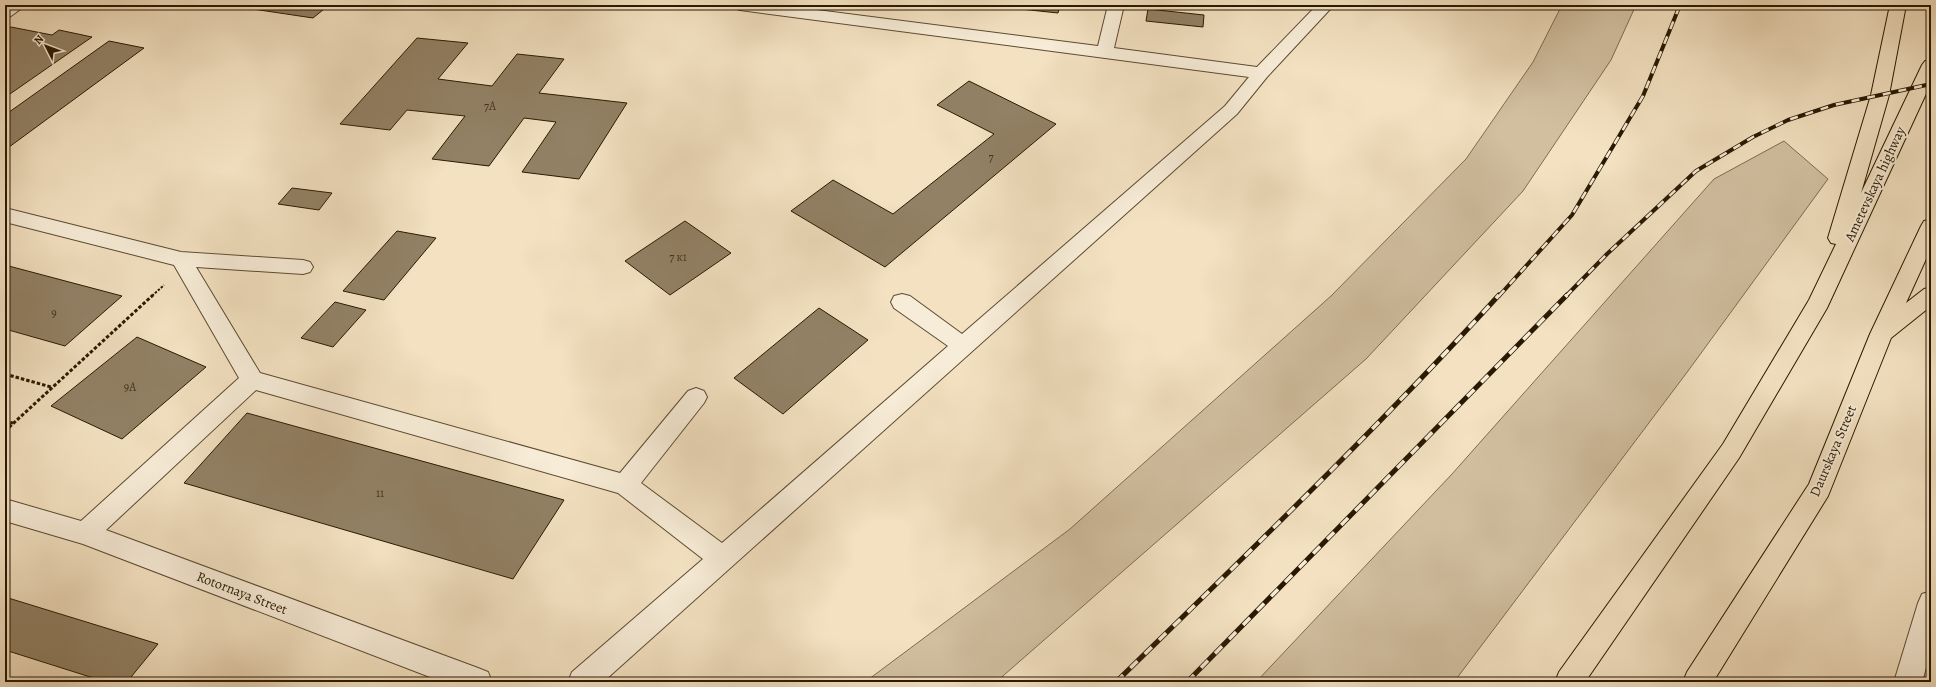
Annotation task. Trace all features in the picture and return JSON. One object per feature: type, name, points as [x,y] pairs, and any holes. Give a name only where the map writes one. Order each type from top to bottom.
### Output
[{"type":"main road","points":[[1569,682],[1732,451],[1819,302],[1880,94],[1898,5]]},
{"type":"main road","name":"Ametevskaya highway","points":[[1819,302],[1931,65]]},
{"type":"main road","name":"Daurskaya Street","points":[[1697,682],[1819,490],[1881,334],[1931,226]]},
{"type":"main road","points":[[1881,334],[1931,295]]},
{"type":"street","points":[[5,13],[18,5]]},
{"type":"street","points":[[740,5],[1105,52],[1261,74]]},
{"type":"street","points":[[1105,52],[1116,5]]},
{"type":"street","points":[[582,682],[1231,110],[1261,74],[1326,5]]},
{"type":"street","points":[[5,215],[183,262],[303,267]]},
{"type":"street","points":[[183,262],[252,380],[625,485],[722,558]]},
{"type":"street","points":[[902,302],[963,346]]},
{"type":"street","points":[[85,533],[252,380]]},
{"type":"street","points":[[625,485],[696,397]]},
{"type":"street","name":"Rotornaya Street","points":[[5,510],[85,533],[478,682]]},
{"type":"street","points":[[1908,682],[1931,603]]},
{"type":"path","points":[[5,431],[183,262]]},
{"type":"path","points":[[5,374],[52,388]]},
{"type":"path","points":[[5,421],[13,423]]},
{"type":"shaded area","points":[[1562,5],[1636,5],[1611,60],[1523,191],[1366,359],[996,682],[865,682],[1070,529],[1331,296],[1466,159],[1533,62]]},
{"type":"shaded area","points":[[1784,141],[1828,179],[1688,371],[1454,682],[1256,682],[1452,474],[1714,179]]},
{"type":"building","points":[[226,5],[329,5],[313,18]]},
{"type":"building","points":[[983,5],[1060,5],[1058,13]]},
{"type":"building","points":[[1148,9],[1204,15],[1203,27],[1146,21]]},
{"type":"building","points":[[11,27],[52,35],[59,30],[92,37],[7,96],[5,95],[5,30]]},
{"type":"building","points":[[417,38],[468,43],[438,79],[492,86],[517,54],[564,59],[539,93],[627,103],[579,179],[522,172],[556,122],[524,118],[489,166],[432,159],[465,116],[407,110],[390,130],[340,124]]},
{"type":"building","points":[[109,41],[144,48],[5,150],[5,115]]},
{"type":"building","points":[[969,81],[1056,124],[885,267],[791,211],[833,180],[893,214],[994,134],[937,105]]},
{"type":"building","points":[[292,188],[332,193],[319,210],[278,204]]},
{"type":"building","points":[[685,221],[731,253],[670,295],[625,261]]},
{"type":"building","points":[[397,231],[436,238],[384,300],[343,291]]},
{"type":"building","points":[[5,265],[122,296],[65,346],[5,329]]},
{"type":"building","points":[[335,302],[366,310],[333,347],[301,338]]},
{"type":"building","points":[[819,308],[868,340],[783,414],[734,378]]},
{"type":"building","points":[[137,337],[206,367],[122,439],[51,406]]},
{"type":"building","points":[[247,413],[564,500],[513,579],[184,483]]},
{"type":"building","points":[[5,597],[158,644],[127,682],[106,682],[5,650]]},
{"type":"railway","points":[[1499,296],[1572,215],[1643,96],[1680,5]]},
{"type":"railway","points":[[1566,296],[1607,254],[1696,171],[1753,137],[1788,120],[1834,105],[1931,84]]},
{"type":"railway","points":[[1116,682],[1358,443],[1499,295]]},
{"type":"railway","points":[[1187,682],[1567,295]]}]
